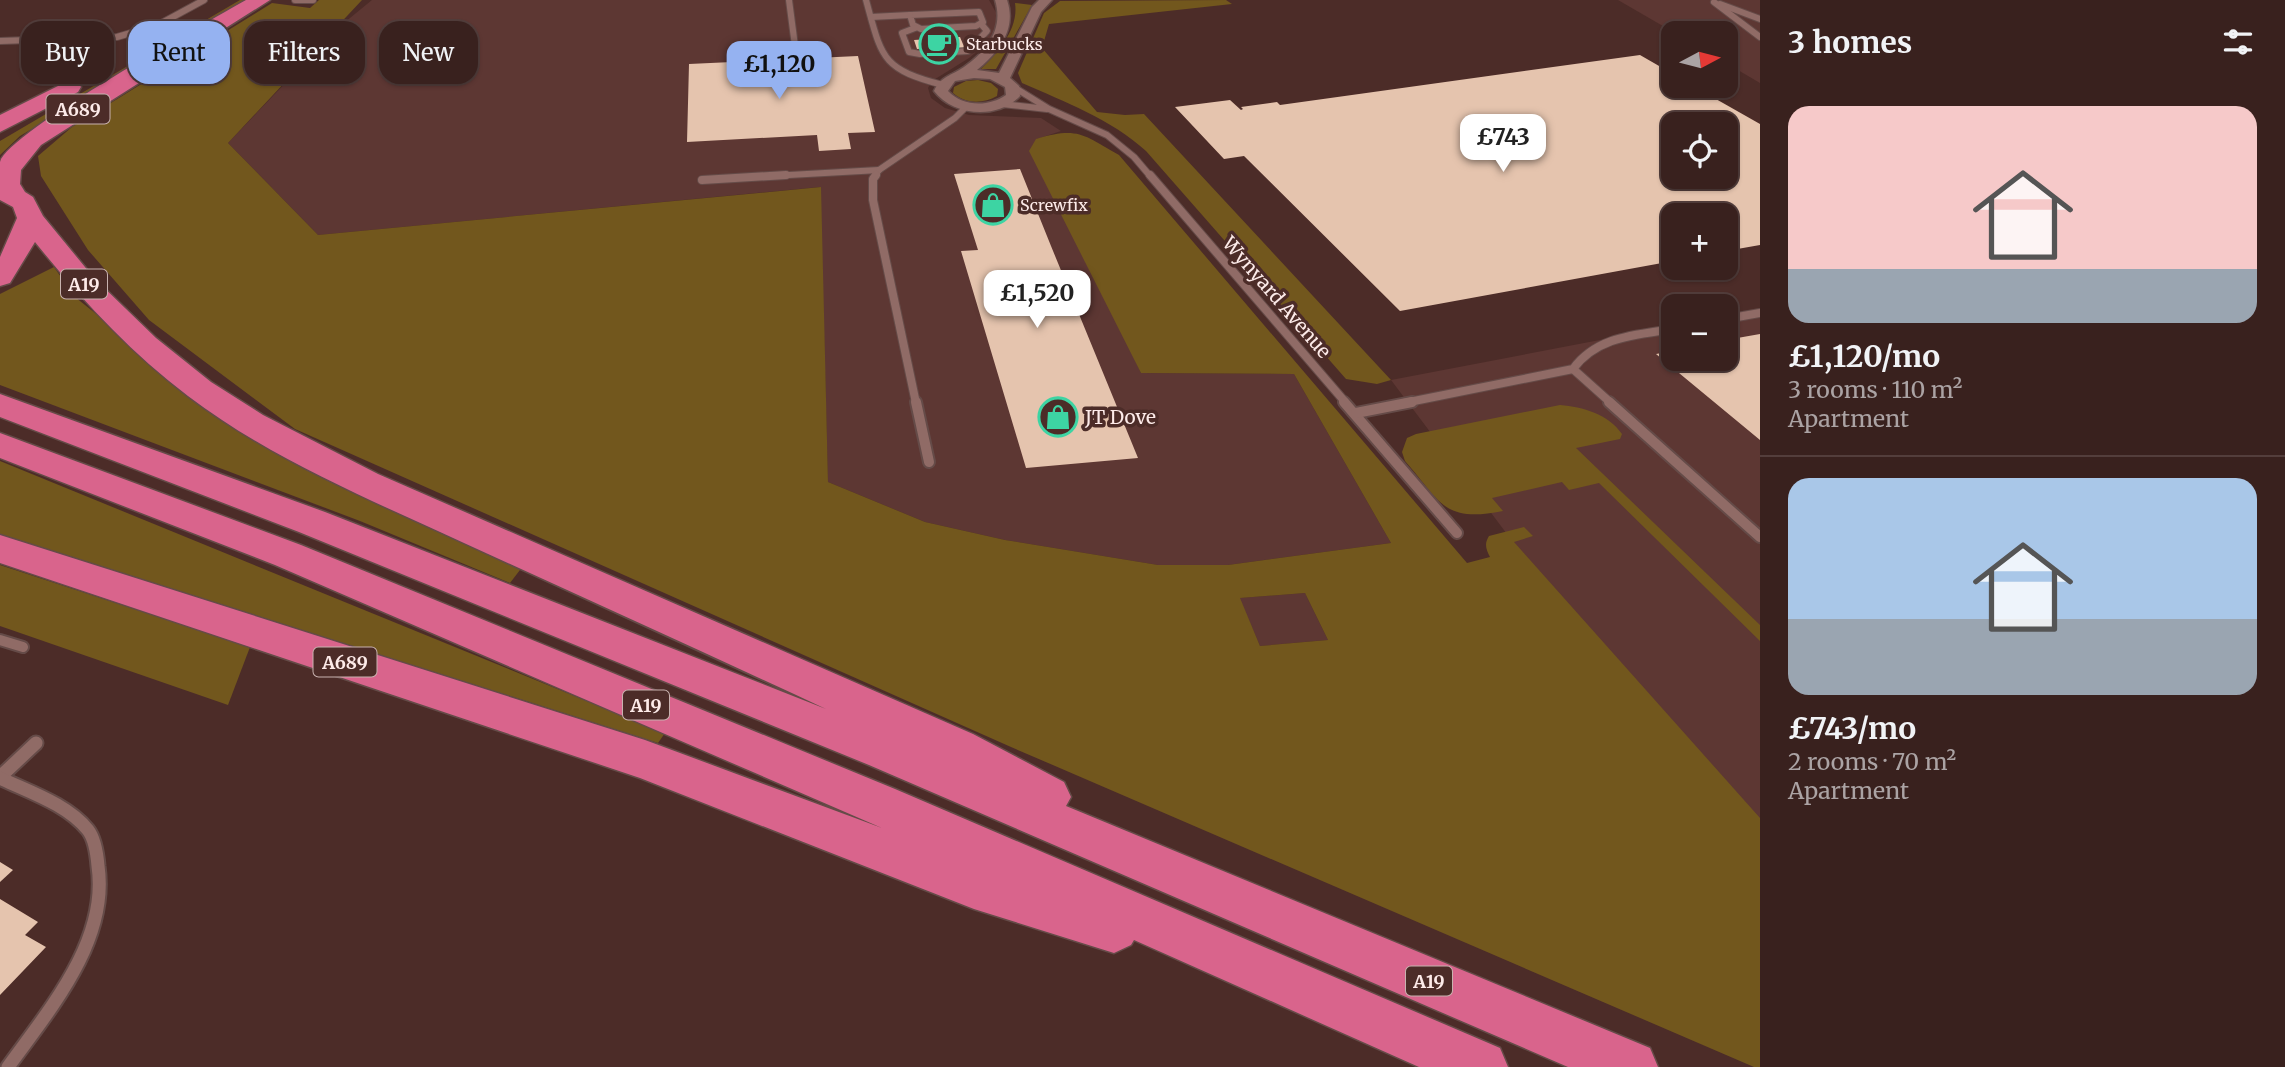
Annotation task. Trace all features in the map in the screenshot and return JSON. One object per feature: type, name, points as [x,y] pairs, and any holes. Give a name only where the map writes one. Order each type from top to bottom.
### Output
[{"type":"highway","name":"A689","points":[[195,21],[232,0]]},
{"type":"highway","name":"A689","points":[[0,276],[15,258],[26,236],[7,184],[8,170],[32,139],[146,67],[260,0]]},
{"type":"highway","name":"A689","points":[[0,125],[128,57]]},
{"type":"highway","name":"A689","points":[[0,137],[128,61]]},
{"type":"highway","name":"A19","points":[[14,201],[84,284],[145,345],[200,389],[251,423],[366,483],[958,748],[1227,894]]},
{"type":"highway","name":"A19","points":[[0,405],[312,522],[884,751],[1631,1067]]},
{"type":"highway","name":"A19","points":[[0,445],[288,555],[879,804],[1481,1067]]},
{"type":"highway","name":"A689","points":[[0,549],[645,760],[974,885],[1285,981]]},
{"type":"street","points":[[960,75],[984,74],[1007,83],[1013,96],[1002,104],[989,107],[968,106],[945,97],[941,91],[943,85],[960,75],[999,38],[1006,19],[1001,0]]},
{"type":"street","points":[[1007,83],[1036,10],[1046,0]]},
{"type":"lane","points":[[0,41],[117,37],[158,25],[204,0]]},
{"type":"lane","points":[[295,0],[313,0]]},
{"type":"lane","points":[[789,0],[794,46]]},
{"type":"lane","points":[[866,0],[888,65],[900,73],[943,85]]},
{"type":"lane","points":[[1712,1],[1760,19]]},
{"type":"lane","points":[[1712,1],[1760,37]]},
{"type":"lane","points":[[871,17],[979,12],[982,25],[987,31],[968,51],[920,54],[909,52],[902,33],[915,28],[982,25]]},
{"type":"lane","points":[[910,15],[915,28]]},
{"type":"lane","points":[[1007,83],[1049,109]]},
{"type":"lane","points":[[1002,104],[1049,109]]},
{"type":"lane","points":[[929,462],[873,200],[873,179],[879,170],[955,118],[968,106]]},
{"type":"lane","name":"Wynyard Avenue","points":[[1049,109],[1107,135],[1135,157],[1457,533]]},
{"type":"lane","points":[[702,180],[879,170]]},
{"type":"lane","points":[[1738,317],[1760,313]]},
{"type":"lane","points":[[1573,369],[1577,361],[1596,346],[1661,332]]},
{"type":"lane","points":[[1356,413],[1573,369]]},
{"type":"lane","points":[[1573,369],[1760,537]]},
{"type":"lane","points":[[0,640],[23,647]]},
{"type":"lane","points":[[8,1067],[65,984],[86,941],[98,903],[101,870],[90,832],[68,812],[0,778],[36,743]]},
{"type":"shaded area","points":[[240,0],[250,0],[214,21],[204,21]]},
{"type":"shaded area","points":[[319,0],[362,0],[342,21],[244,21],[244,84],[283,84],[228,143],[318,235],[821,187],[828,482],[925,522],[1005,540],[1158,565],[1228,565],[1391,543],[1294,374],[1141,373],[1029,151],[1036,139],[1071,133],[1088,138],[1119,155],[1467,563],[1490,557],[1486,546],[1489,536],[1524,527],[1533,536],[1514,542],[1760,818],[1760,1067],[1754,1067],[1011,747],[295,429],[149,320],[88,250],[41,176],[38,156],[72,127],[141,84],[230,84],[230,29],[272,3],[310,8]],"holes":[[[1305,593],[1328,640],[1260,646],[1240,598]]]},
{"type":"shaded area","points":[[372,0],[989,0],[999,18],[999,25],[992,39],[969,58],[932,81],[928,88],[931,98],[945,108],[969,115],[1041,118],[1061,131],[1037,139],[1141,373],[1294,374],[1391,543],[1228,565],[1158,565],[1005,540],[925,522],[828,482],[820,187],[318,235],[228,143],[284,84],[365,84],[365,21],[346,21]]},
{"type":"shaded area","points":[[1226,0],[1232,4],[1049,24],[1042,48],[1097,112],[1144,114],[1391,380],[1377,384],[1346,379],[1146,151],[1103,120],[1022,83],[1018,73],[1044,13],[1060,1]]},
{"type":"shaded area","points":[[1618,0],[1760,0],[1760,83],[1738,70],[1738,21],[1661,21],[1661,25]]},
{"type":"shaded area","points":[[1015,3],[1032,5],[996,69],[981,69],[1006,39],[1014,22]]},
{"type":"shaded area","points":[[128,66],[128,72],[114,80],[114,74]]},
{"type":"shaded area","points":[[966,81],[991,83],[998,89],[997,96],[974,102],[953,93],[954,87]]},
{"type":"shaded area","points":[[97,84],[108,84],[20,136],[0,155],[0,141]]},
{"type":"shaded area","points":[[54,267],[75,297],[246,434],[523,566],[510,583],[360,521],[0,385],[0,294]]},
{"type":"shaded area","points":[[1760,309],[1760,820],[1513,542],[1391,380],[1661,328],[1661,371],[1738,371],[1738,314]]},
{"type":"shaded area","points":[[1560,405],[1594,413],[1610,421],[1622,434],[1620,439],[1576,448],[1760,625],[1760,641],[1599,483],[1569,490],[1562,482],[1492,498],[1503,511],[1467,514],[1445,506],[1436,498],[1405,461],[1402,452],[1407,438],[1416,434]]},
{"type":"shaded area","points":[[0,461],[665,733],[658,743],[0,534]]},
{"type":"shaded area","points":[[0,565],[250,647],[228,705],[0,626]]},
{"type":"shaded area","points":[[1305,593],[1328,640],[1260,646],[1239,598]]},
{"type":"building","name":"Starbucks","points":[[960,37],[965,49],[930,52],[929,48],[917,49],[914,40]]},
{"type":"building","points":[[1640,55],[1661,67],[1661,98],[1714,98],[1760,124],[1760,245],[1738,249],[1738,203],[1661,203],[1661,263],[1400,311],[1244,156],[1224,159],[1175,107],[1230,100],[1241,110],[1241,107],[1277,102],[1280,105]]},
{"type":"building","points":[[858,56],[875,132],[848,133],[851,149],[819,151],[817,135],[687,142],[689,64]]},
{"type":"building","points":[[1020,169],[1138,458],[1026,468],[961,251],[978,250],[954,174]]},
{"type":"building","points":[[1760,334],[1760,440],[1677,371],[1738,371],[1738,338]]},
{"type":"building","points":[[0,862],[13,870],[0,882]]},
{"type":"building","points":[[0,899],[38,922],[25,935],[46,947],[0,995]]},
{"type":"place","name":"Starbucks","points":[[939,44]]},
{"type":"place","name":"Screwfix","points":[[993,205]]},
{"type":"place","name":"JT Dove","points":[[1058,417]]}]
